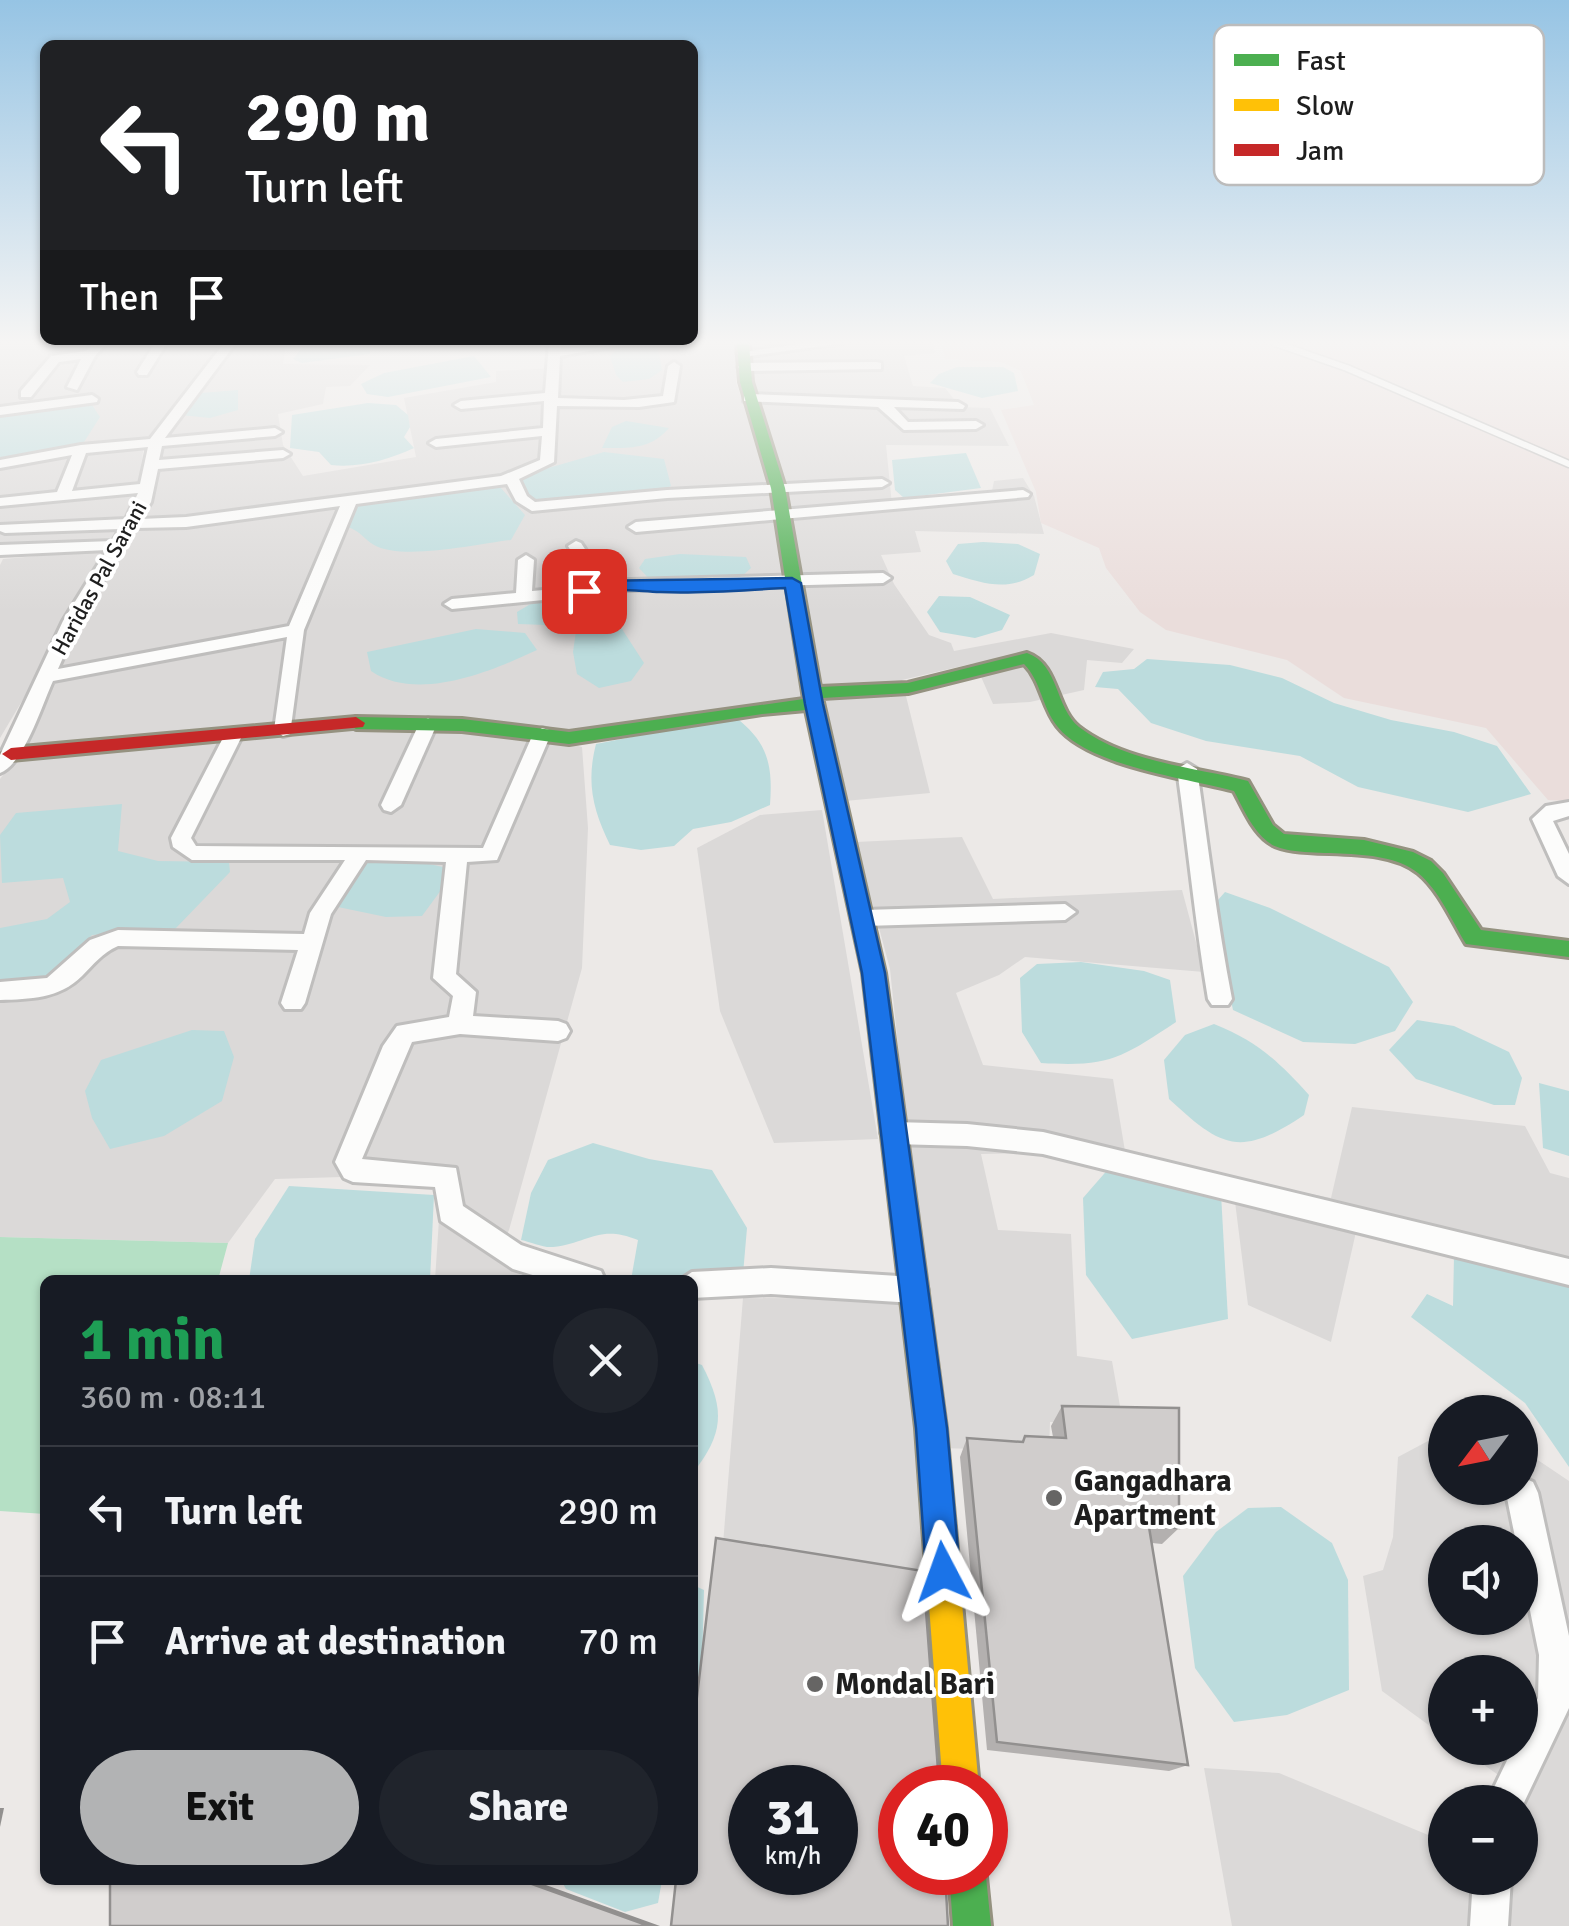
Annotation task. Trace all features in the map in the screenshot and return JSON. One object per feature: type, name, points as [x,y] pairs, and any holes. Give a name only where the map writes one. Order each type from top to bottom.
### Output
[{"type":"street","name":"Haridas Pal Sarani","points":[[5,761],[71,621],[144,502],[156,440],[161,433]]},
{"type":"street","points":[[0,464],[156,440],[262,433]]},
{"type":"street","points":[[436,443],[531,433]]},
{"type":"street","points":[[5,528],[186,522],[511,477],[548,462],[549,433]]},
{"type":"street","points":[[761,433],[778,488],[813,698],[864,918],[931,1428],[959,1765]]},
{"type":"street","points":[[63,495],[81,449]]},
{"type":"street","points":[[150,466],[282,454]]},
{"type":"street","points":[[511,477],[520,498],[532,507],[667,494],[882,483]]},
{"type":"street","points":[[0,502],[146,488]]},
{"type":"street","points":[[636,527],[1024,494]]},
{"type":"street","points":[[282,730],[296,630],[350,500]]},
{"type":"street","points":[[0,550],[118,545]]},
{"type":"street","points":[[576,546],[586,563],[589,586]]},
{"type":"street","points":[[524,598],[526,560]]},
{"type":"street","points":[[452,604],[578,594],[589,586],[883,578]]},
{"type":"street","points":[[46,677],[296,630]]},
{"type":"street","points":[[5,761],[234,734],[361,724],[428,724],[569,738],[614,734],[813,698],[908,688],[1027,658],[1039,667],[1052,706],[1068,728],[1108,748],[1187,769],[1248,792],[1264,828],[1279,841],[1388,852],[1421,863],[1436,876],[1474,938],[1569,949]]},
{"type":"street","points":[[390,805],[428,724]]},
{"type":"street","points":[[234,734],[181,838],[183,847],[192,853],[490,855],[542,734]]},
{"type":"street","points":[[1187,769],[1201,866],[1201,894],[1220,1000]]},
{"type":"street","points":[[1569,808],[1542,819],[1569,876]]},
{"type":"street","points":[[293,1003],[320,913],[360,853]]},
{"type":"street","points":[[457,856],[444,978],[466,992],[460,1025]]},
{"type":"street","points":[[864,918],[1066,912]]},
{"type":"street","points":[[0,991],[53,985],[65,978],[96,945],[118,938],[311,942]]},
{"type":"street","points":[[557,1275],[509,1268],[450,1212],[447,1176],[353,1170],[348,1162],[405,1033],[460,1025],[558,1031]]},
{"type":"street","points":[[894,1133],[1043,1143],[1569,1272]]},
{"type":"street","points":[[698,1285],[772,1281],[914,1290]]},
{"type":"street","points":[[1514,1785],[1556,1700],[1556,1655],[1525,1505]]},
{"type":"street","points":[[970,1895],[972,1926]]},
{"type":"street","points":[[1490,1926],[1491,1895]]},
{"type":"lane","points":[[1497,433],[1569,464]]},
{"type":"shaded area","points":[[0,433],[154,433],[144,445],[136,502],[110,542],[0,546]]},
{"type":"shaded area","points":[[167,433],[281,433],[283,445],[303,476],[416,457],[411,433],[754,433],[768,471],[802,700],[570,731],[477,720],[21,747],[71,643],[149,504]]},
{"type":"shaded area","points":[[767,433],[1002,433],[1009,446],[886,445],[892,505],[789,513]]},
{"type":"shaded area","points":[[1011,433],[1569,433],[1569,801],[1548,800],[1486,728],[1344,698],[1287,660],[1166,630],[1140,612],[1106,568],[1099,548],[1041,523],[1036,492]]},
{"type":"shaded area","points":[[1023,478],[1034,496],[1044,534],[915,531],[921,552],[881,555],[894,584],[929,635],[951,643],[954,651],[1051,633],[1134,649],[1122,663],[1087,660],[1084,690],[1030,702],[993,704],[975,663],[902,680],[930,793],[845,801],[785,517],[990,501],[994,481]]},
{"type":"shaded area","points":[[106,550],[25,696],[0,738],[3,559]]},
{"type":"shaded area","points":[[375,727],[551,739],[582,747],[588,828],[582,968],[509,1230],[495,1259],[522,1275],[435,1275],[442,1174],[275,1179],[228,1243],[0,1237],[0,779],[15,759]]},
{"type":"shaded area","points":[[822,810],[878,1139],[774,1143],[720,1011],[697,848],[760,815]]},
{"type":"shaded area","points":[[962,837],[993,899],[1182,890],[1204,972],[1025,957],[999,975],[956,993],[983,1065],[1113,1079],[1125,1151],[981,1154],[998,1230],[1071,1234],[1077,1356],[1112,1361],[1123,1423],[1050,1422],[1049,1451],[940,1448],[890,969],[856,842]]},
{"type":"shaded area","points":[[1352,1107],[1525,1126],[1550,1173],[1569,1178],[1569,1260],[1361,1210],[1331,1342],[1248,1305],[1232,1178],[1331,1198]]},
{"type":"shaded area","points":[[743,1298],[904,1299],[925,1575],[723,1544]]},
{"type":"shaded area","points":[[1428,1441],[1428,1505],[1538,1505],[1538,1460],[1569,1481],[1569,1926],[1232,1926],[1204,1768],[1279,1773],[1428,1835],[1428,1895],[1538,1895],[1538,1785],[1500,1785],[1504,1779],[1484,1765],[1538,1765],[1538,1655],[1428,1655],[1428,1725],[1382,1691],[1363,1576],[1383,1570],[1393,1537],[1398,1457]]},
{"type":"green space","points":[[0,1237],[228,1243],[219,1275],[40,1275],[40,1514],[0,1511]]},
{"type":"water","points":[[0,433],[90,433],[84,442],[0,460]]},
{"type":"water","points":[[291,433],[406,433],[404,437],[414,448],[374,462],[342,466],[331,465],[319,452],[290,448]]},
{"type":"water","points":[[609,433],[664,433],[647,444],[602,448]]},
{"type":"water","points":[[604,452],[664,459],[671,486],[656,493],[542,503],[523,491],[522,481],[531,473]]},
{"type":"water","points":[[966,453],[981,488],[904,498],[895,490],[892,460]]},
{"type":"water","points":[[481,486],[500,487],[525,515],[511,540],[403,552],[374,545],[348,527],[356,503]]},
{"type":"water","points":[[958,544],[1018,544],[1040,554],[1034,575],[1004,585],[953,574],[946,561]]},
{"type":"water","points":[[680,554],[746,557],[751,568],[741,577],[653,583],[639,568],[645,559]]},
{"type":"water","points":[[939,596],[970,597],[1010,615],[1002,630],[975,638],[940,632],[927,612]]},
{"type":"water","points":[[557,598],[578,614],[546,625],[518,624],[517,612],[534,602]]},
{"type":"water","points":[[594,624],[620,626],[644,663],[631,681],[599,688],[577,674],[573,652],[576,631]]},
{"type":"water","points":[[476,629],[525,633],[537,650],[499,667],[432,684],[390,680],[371,671],[367,652]]},
{"type":"water","points":[[1147,659],[1230,665],[1282,678],[1334,703],[1497,746],[1531,794],[1468,812],[1358,787],[1300,756],[1206,741],[1151,723],[1118,689],[1095,687],[1103,672],[1134,669]]},
{"type":"water","points":[[735,717],[755,736],[766,755],[770,805],[731,822],[693,829],[674,846],[641,850],[610,845],[593,796],[596,744]]},
{"type":"water","points":[[122,804],[118,851],[158,861],[229,862],[230,872],[175,929],[92,935],[48,982],[0,983],[0,928],[47,919],[70,902],[63,878],[2,883],[0,835],[16,813]]},
{"type":"water","points":[[415,861],[443,867],[444,886],[422,916],[386,917],[338,907],[349,877],[363,862]]},
{"type":"water","points":[[1225,892],[1270,908],[1389,967],[1413,1002],[1395,1031],[1355,1044],[1303,1042],[1233,1010],[1211,908]]},
{"type":"water","points":[[1081,962],[1144,971],[1170,980],[1176,1022],[1113,1058],[1099,1062],[1041,1063],[1022,1032],[1020,978],[1037,964]]},
{"type":"water","points":[[1417,1020],[1454,1026],[1509,1052],[1522,1078],[1515,1105],[1494,1105],[1416,1079],[1389,1050]]},
{"type":"water","points":[[1214,1024],[1255,1045],[1287,1072],[1309,1095],[1304,1115],[1263,1138],[1232,1142],[1203,1128],[1169,1099],[1164,1060],[1185,1035]]},
{"type":"water","points":[[192,1030],[224,1031],[234,1057],[222,1101],[164,1136],[110,1149],[92,1118],[85,1091],[101,1060]]},
{"type":"water","points":[[1539,1083],[1569,1091],[1569,1156],[1543,1148]]},
{"type":"water","points":[[593,1143],[649,1159],[712,1170],[747,1228],[743,1274],[698,1279],[698,1275],[632,1275],[638,1240],[613,1234],[549,1247],[521,1240],[531,1193],[548,1160]]},
{"type":"water","points":[[1110,1167],[1221,1194],[1228,1319],[1132,1339],[1086,1275],[1083,1198]]},
{"type":"water","points":[[289,1186],[434,1195],[430,1275],[250,1275],[255,1239]]},
{"type":"water","points":[[1454,1256],[1569,1284],[1569,1467],[1538,1422],[1538,1395],[1514,1395],[1411,1317],[1427,1294],[1453,1306]]},
{"type":"water","points":[[698,1364],[710,1381],[718,1409],[715,1434],[698,1466]]},
{"type":"water","points":[[1281,1507],[1332,1543],[1348,1580],[1349,1690],[1287,1715],[1234,1722],[1195,1668],[1183,1576],[1216,1532],[1248,1508]]},
{"type":"water","points":[[698,1587],[704,1590],[698,1690]]},
{"type":"water","points":[[564,1885],[661,1885],[658,1903],[625,1912]]},
{"type":"building","points":[[1062,1406],[1179,1408],[1179,1528],[1149,1527],[1188,1765],[997,1742],[967,1438],[1023,1442],[1025,1436],[1066,1438]]},
{"type":"building","name":"Mondal Bari","points":[[716,1538],[923,1571],[938,1765],[878,1765],[878,1895],[946,1895],[948,1926],[671,1926],[675,1885],[698,1885],[698,1688]]},
{"type":"building","points":[[110,1885],[535,1885],[649,1926],[110,1926]]},
{"type":"traffic: fast","points":[[761,433],[778,488],[814,704],[874,973],[931,1428],[939,1527]]},
{"type":"traffic: fast","points":[[813,693],[908,688],[1027,658],[1041,674],[1064,722],[1086,740],[1128,757],[1241,786],[1266,830],[1279,841],[1364,847],[1406,857],[1424,866],[1436,878],[1474,938],[1569,949]]},
{"type":"traffic: fast","points":[[356,723],[462,725],[569,738],[762,708],[814,704]]},
{"type":"traffic: fast","points":[[970,1895],[972,1926]]},
{"type":"traffic: slow","points":[[939,1527],[959,1765]]},
{"type":"traffic: jam","points":[[11,754],[356,723]]},
{"type":"place","name":"Gangadhara Apartment","points":[[1054,1498]]},
{"type":"place","name":"Mondal Bari","points":[[815,1684]]},
{"type":"route","points":[[584,591],[589,586],[632,584],[660,588],[792,583],[814,704],[874,973],[931,1428],[943,1572]]}]
